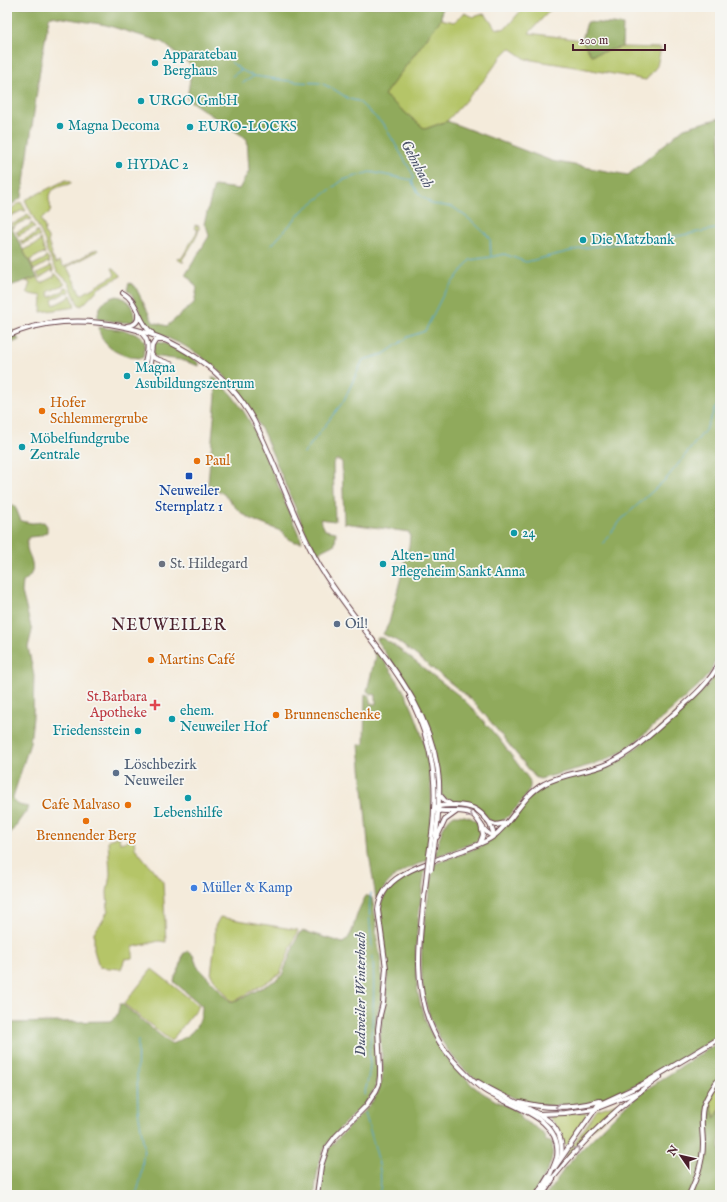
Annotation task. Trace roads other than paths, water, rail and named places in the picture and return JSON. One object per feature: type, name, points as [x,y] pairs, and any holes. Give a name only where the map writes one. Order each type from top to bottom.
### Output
[{"type":"highway","points":[[538,1195],[551,1178]]},
{"type":"highway","points":[[542,1195],[551,1178]]},
{"type":"main road","points":[[123,293],[131,299],[146,327],[156,335]]},
{"type":"main road","points":[[123,326],[137,322],[137,311]]},
{"type":"main road","points":[[7,336],[32,327],[53,323],[74,322],[102,323],[123,326],[156,335],[190,353],[210,368],[228,385],[253,421],[262,438],[300,527],[319,564],[345,604],[402,680],[419,710],[429,734],[437,769],[439,793],[422,919],[419,966],[420,985],[424,1008],[429,1021],[438,1040],[450,1057],[477,1085],[527,1112],[551,1130],[555,1137],[557,1148],[551,1178]]},
{"type":"main road","points":[[136,329],[144,334],[147,341],[147,363],[155,341],[159,339],[168,341]]},
{"type":"main road","points":[[151,354],[154,358],[173,365]]},
{"type":"main road","points":[[317,1195],[321,1166],[327,1148],[336,1136],[366,1106],[379,1084],[378,1029],[383,1003],[386,968],[378,904],[388,885],[404,873],[479,844],[494,836],[530,794],[545,783],[563,776],[602,766],[635,747],[682,707],[703,686],[713,674],[720,662]]},
{"type":"main road","points":[[402,680],[418,715],[428,745],[437,808],[434,847]]},
{"type":"main road","points":[[439,793],[445,801],[452,805]]},
{"type":"main road","points":[[437,808],[452,805],[466,806],[475,809],[482,814],[488,822],[494,836]]},
{"type":"main road","points":[[437,808],[470,813],[489,834],[494,836]]},
{"type":"main road","points":[[431,854],[445,820],[450,815],[458,811]]},
{"type":"main road","points":[[488,822],[496,825],[506,823]]},
{"type":"main road","points":[[479,844],[483,835],[480,823]]},
{"type":"main road","points":[[551,1178],[561,1159],[601,1102],[643,1084],[720,1038]]},
{"type":"main road","points":[[551,1178],[597,1128],[621,1106],[642,1089],[705,1047]]},
{"type":"main road","points":[[469,1076],[491,1091],[540,1114],[553,1125],[558,1133],[562,1147],[561,1159]]},
{"type":"main road","points":[[689,1195],[699,1172],[703,1153],[701,1125],[703,1108],[720,1077]]},
{"type":"main road","points":[[527,1112],[540,1114],[565,1114],[595,1109],[642,1089]]},
{"type":"main road","points":[[512,1100],[537,1107],[558,1108],[583,1105],[610,1098]]},
{"type":"waterway","name":"Gehnbach","points":[[231,62],[241,70],[254,76],[297,82],[321,83],[349,99],[358,101],[384,125],[414,176],[412,182],[419,194],[432,204],[453,207],[473,222],[490,238],[491,257],[504,254],[526,262],[583,248],[678,236],[720,228]]},
{"type":"waterway","points":[[232,76],[241,70]]},
{"type":"waterway","points":[[243,83],[254,76]]},
{"type":"waterway","points":[[270,247],[303,210],[343,180],[370,172],[412,180]]},
{"type":"waterway","points":[[304,453],[343,402],[363,360],[384,354],[408,337],[425,331],[444,293],[470,260],[491,257]]},
{"type":"waterway","points":[[603,543],[622,519],[667,478],[706,429],[720,398]]},
{"type":"waterway","name":"Dudweiler Winterbach","points":[[364,1095],[370,1065],[369,1053],[374,995],[370,918],[371,893]]},
{"type":"waterway","points":[[136,1195],[141,1178],[144,1146],[138,1110],[138,1040]]},
{"type":"waterway","name":"Dudweiler Winterbach","points":[[365,1112],[377,1155],[381,1178],[378,1195]]},
{"type":"place","name":"Apparatebau Berghaus","points":[[155,63]]},
{"type":"place","name":"URGO GmbH","points":[[141,101]]},
{"type":"place","name":"Magna Decoma","points":[[60,126]]},
{"type":"place","name":"EURO-LOCKS","points":[[190,127]]},
{"type":"place","name":"HYDAC 2","points":[[119,165]]},
{"type":"place","name":"Die Matzbank","points":[[583,240]]},
{"type":"place","name":"Magna Asubildungszentrum","points":[[127,376]]},
{"type":"place","name":"Hofer Schlemmergrube","points":[[42,411]]},
{"type":"place","name":"Möbelfundgrube Zentrale","points":[[22,447]]},
{"type":"place","name":"Paul","points":[[197,461]]},
{"type":"place","name":"Neuweiler Sternplatz 1","points":[[189,476]]},
{"type":"place","name":"24","points":[[514,533]]},
{"type":"place","name":"St. Hildegard","points":[[162,564]]},
{"type":"place","name":"Alten- und Pflegeheim Sankt Anna","points":[[383,564]]},
{"type":"place","name":"Oil!","points":[[337,624]]},
{"type":"place","name":"Martins Café","points":[[151,660]]},
{"type":"place","name":"St.Barbara Apotheke","points":[[155,705]]},
{"type":"place","name":"Brunnenschenke","points":[[276,715]]},
{"type":"place","name":"ehem. Neuweiler Hof","points":[[172,719]]},
{"type":"place","name":"Friedensstein","points":[[138,731]]},
{"type":"place","name":"Löschbezirk Neuweiler","points":[[116,773]]},
{"type":"place","name":"Lebenshilfe","points":[[188,798]]},
{"type":"place","name":"Cafe Malvaso","points":[[128,805]]},
{"type":"place","name":"Brennender Berg","points":[[86,821]]},
{"type":"place","name":"Müller & Kamp","points":[[194,888]]},
{"type":"district","name":"NEUWEILER","points":[[169,626]]}]
